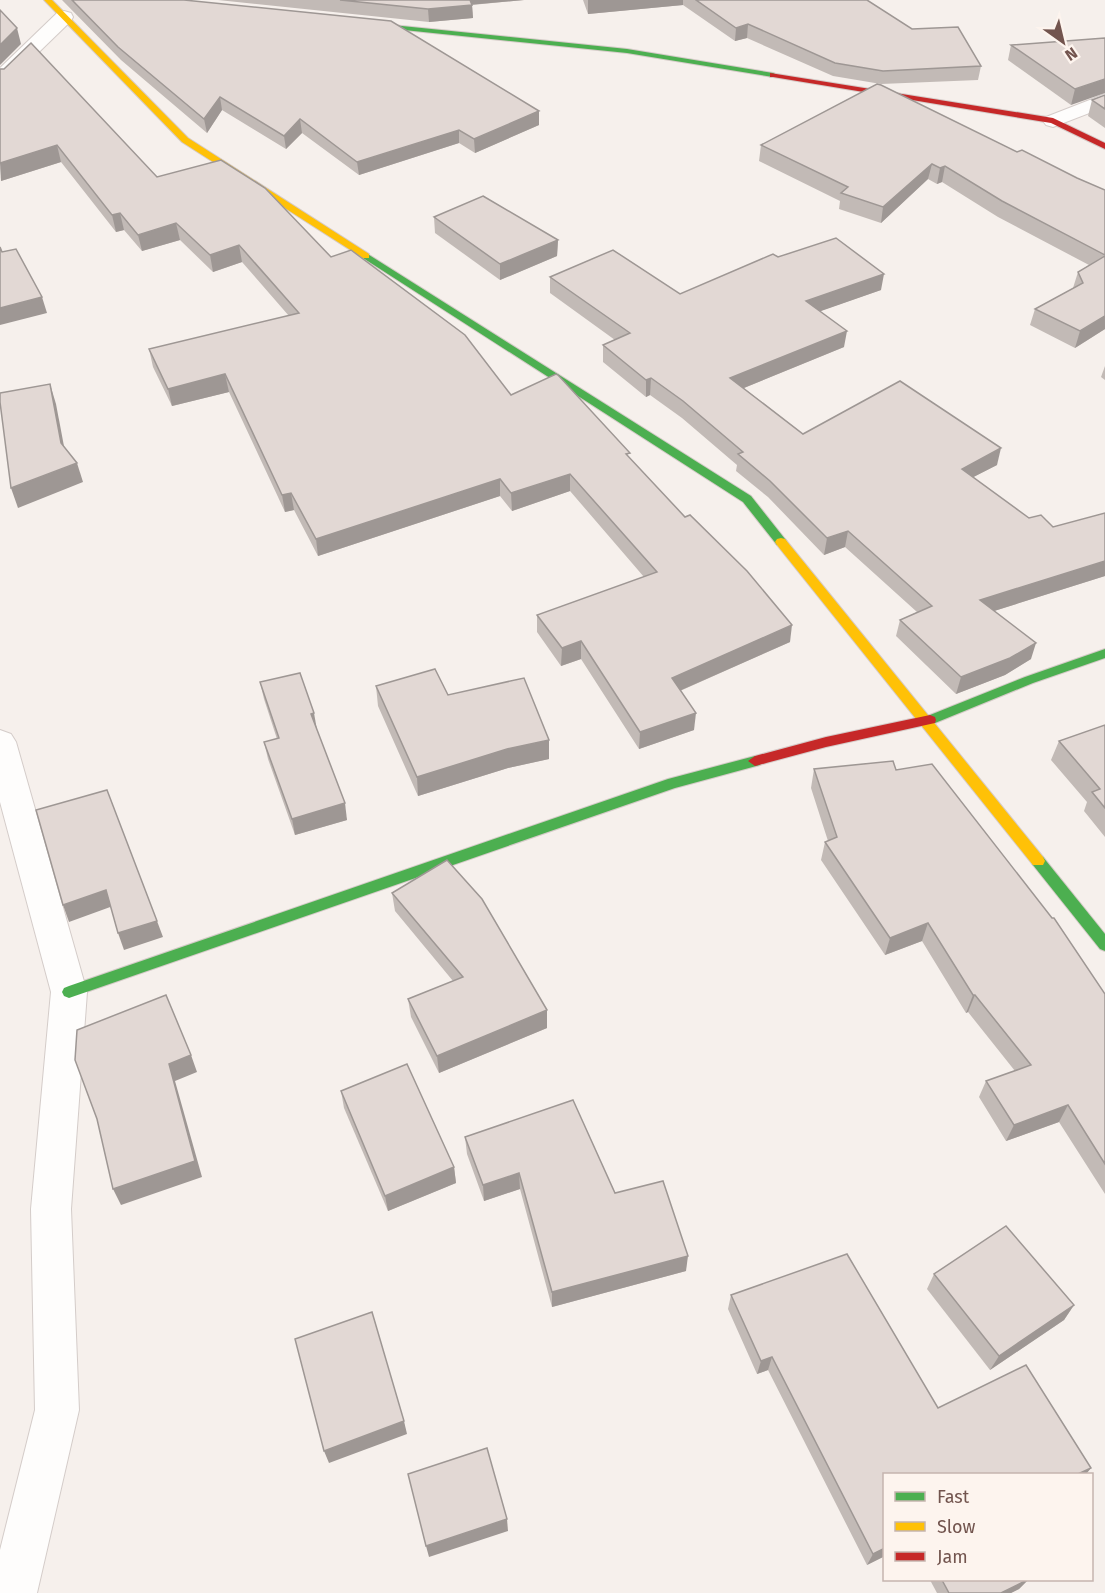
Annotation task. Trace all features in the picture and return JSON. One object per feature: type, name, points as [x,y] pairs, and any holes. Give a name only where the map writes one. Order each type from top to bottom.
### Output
[{"type":"street","points":[[48,0],[185,140],[747,499],[1105,945]]},
{"type":"street","points":[[0,79],[64,17]]},
{"type":"street","points":[[341,22],[627,51],[1053,121],[1105,146]]},
{"type":"street","points":[[1053,121],[1105,100]]},
{"type":"street","points":[[69,992],[673,783],[826,742],[926,722],[1029,680],[1105,653]]},
{"type":"street","points":[[0,741],[69,992],[51,1209],[57,1410],[13,1593]]},
{"type":"building","points":[[72,0],[184,0],[391,21],[539,111],[474,139],[459,130],[357,162],[300,119],[284,136],[220,97],[204,119],[118,47]]},
{"type":"building","points":[[340,0],[470,0],[472,5],[428,9]]},
{"type":"building","points":[[696,0],[867,0],[912,29],[958,27],[981,66],[883,71],[835,63],[748,24],[736,28]]},
{"type":"building","points":[[0,10],[17,28],[0,45]]},
{"type":"building","points":[[1105,38],[1105,79],[1075,89],[1011,45]]},
{"type":"building","points":[[31,43],[157,177],[221,160],[265,188],[331,257],[351,250],[465,335],[511,395],[558,375],[630,453],[626,454],[685,517],[690,515],[747,571],[792,625],[672,678],[696,713],[640,732],[581,641],[562,648],[537,615],[657,572],[570,474],[511,493],[500,479],[316,539],[291,493],[282,495],[225,374],[168,389],[149,349],[299,313],[239,245],[210,255],[176,223],[138,235],[120,213],[112,215],[57,145],[0,163],[0,69],[4,69]]},
{"type":"building","points":[[877,84],[1017,152],[1022,150],[1105,190],[1105,255],[1002,201],[945,166],[940,168],[932,164],[883,207],[841,193],[848,187],[761,145]]},
{"type":"building","points":[[1105,95],[1105,109],[1092,100]]},
{"type":"building","points":[[483,196],[558,240],[500,264],[434,217]]},
{"type":"building","points":[[836,238],[884,274],[806,301],[847,331],[730,378],[803,434],[900,381],[1001,448],[962,469],[1029,518],[1041,515],[1053,527],[1105,513],[1105,561],[980,600],[1036,643],[1010,658],[961,677],[900,620],[932,606],[848,531],[827,538],[770,481],[738,454],[743,452],[683,401],[651,378],[646,380],[603,345],[630,333],[550,277],[613,250],[680,294],[773,254],[778,257]]},
{"type":"building","points":[[0,247],[2,252],[16,249],[42,297],[0,308]]},
{"type":"building","points":[[1105,256],[1105,316],[1080,331],[1035,309],[1083,283],[1078,272]]},
{"type":"building","points":[[50,384],[61,443],[77,463],[11,488],[0,393]]},
{"type":"building","points":[[435,669],[448,695],[524,678],[549,740],[507,749],[417,777],[376,686]]},
{"type":"building","points":[[300,673],[314,713],[311,714],[345,803],[292,819],[264,742],[279,738],[260,682]]},
{"type":"building","points":[[1105,725],[1105,808],[1092,792],[1100,789],[1059,741]]},
{"type":"building","points":[[893,761],[896,770],[932,764],[1054,918],[1105,994],[1105,1164],[1068,1105],[1014,1125],[986,1081],[1031,1065],[973,995],[928,923],[890,938],[825,842],[837,837],[814,769]]},
{"type":"building","points":[[107,790],[157,921],[118,933],[106,890],[63,905],[36,810]]},
{"type":"building","points":[[447,860],[482,899],[547,1010],[437,1056],[408,999],[463,977],[392,893]]},
{"type":"building","points":[[166,995],[191,1055],[169,1064],[195,1161],[113,1189],[97,1119],[75,1060],[77,1030]]},
{"type":"building","points":[[407,1064],[454,1167],[385,1196],[341,1091]]},
{"type":"building","points":[[573,1100],[615,1193],[663,1181],[688,1256],[552,1292],[519,1173],[483,1185],[465,1137]]},
{"type":"building","points":[[1006,1226],[1074,1305],[999,1356],[934,1274]]},
{"type":"building","points":[[847,1254],[938,1408],[1026,1365],[1091,1468],[1080,1473],[883,1473],[883,1549],[873,1554],[772,1357],[761,1361],[731,1295]]},
{"type":"building","points":[[372,1312],[404,1421],[324,1451],[295,1339]]},
{"type":"building","points":[[487,1448],[507,1519],[426,1546],[408,1474]]},
{"type":"building","points":[[943,1581],[1025,1581],[1001,1593],[949,1593]]},
{"type":"traffic: fast","points":[[356,23],[627,51],[773,75]]},
{"type":"traffic: fast","points":[[366,256],[747,499],[781,542]]},
{"type":"traffic: fast","points":[[930,720],[1029,680],[1105,653]]},
{"type":"traffic: fast","points":[[69,992],[673,783],[755,761]]},
{"type":"traffic: fast","points":[[1038,861],[1105,945]]},
{"type":"traffic: slow","points":[[48,0],[185,140],[366,256]]},
{"type":"traffic: slow","points":[[781,542],[1038,861]]},
{"type":"traffic: jam","points":[[773,75],[1053,121],[1105,146]]},
{"type":"traffic: jam","points":[[755,761],[826,742],[930,720]]}]
